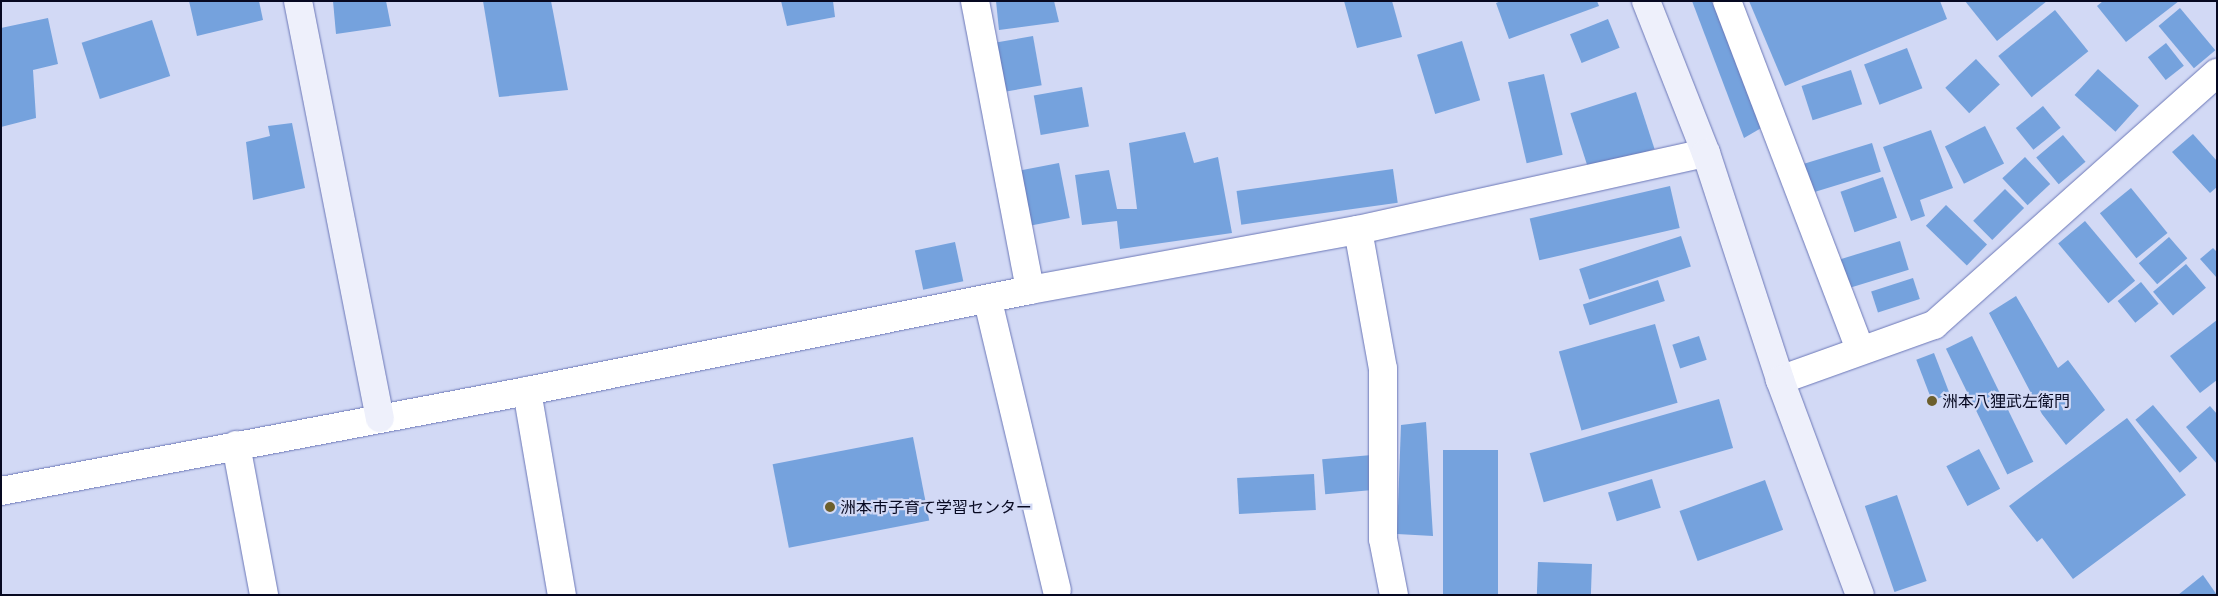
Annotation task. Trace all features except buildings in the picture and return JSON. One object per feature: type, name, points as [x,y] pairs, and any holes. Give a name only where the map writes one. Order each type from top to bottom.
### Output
[{"type":"street","points":[[298,1],[380,418]]},
{"type":"street","points":[[975,1],[1030,290]]},
{"type":"street","points":[[1646,1],[1706,153],[1780,380],[1860,595]]},
{"type":"street","points":[[1727,1],[1860,350]]},
{"type":"street","points":[[1780,380],[1934,325],[2217,73]]},
{"type":"street","points":[[1,490],[236,444],[527,391],[988,300],[1030,290],[1358,230],[1706,153]]},
{"type":"street","points":[[1358,230],[1383,370],[1383,539],[1394,595]]},
{"type":"street","points":[[988,300],[1056,590]]},
{"type":"street","points":[[527,391],[562,595]]},
{"type":"street","points":[[236,444],[264,595]]},
{"type":"place","name":"洲本八狸武左衛門","points":[[1932,401]]},
{"type":"place","name":"洲本市子育て学習センター","points":[[830,507]]}]
